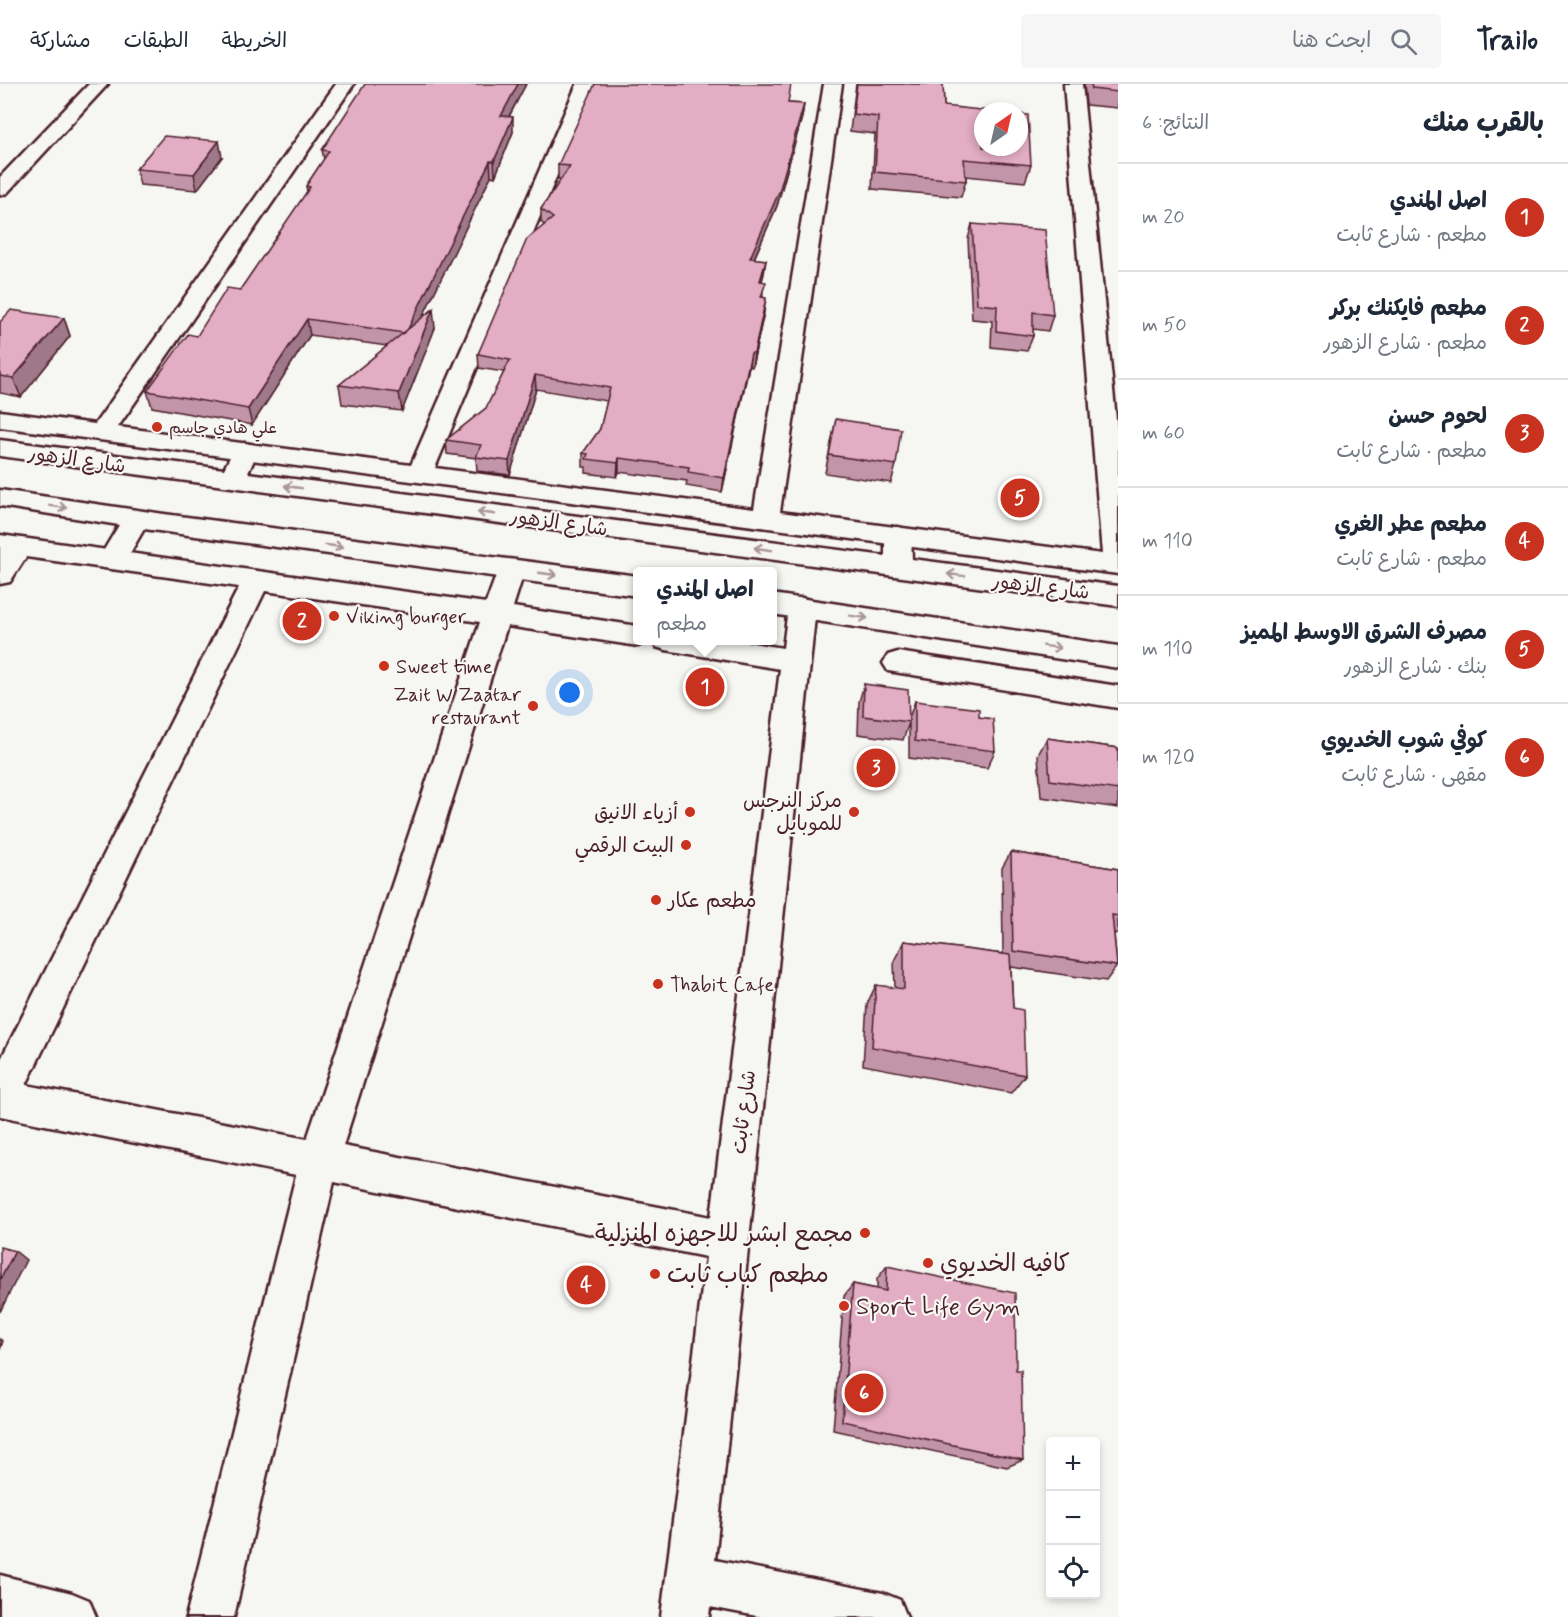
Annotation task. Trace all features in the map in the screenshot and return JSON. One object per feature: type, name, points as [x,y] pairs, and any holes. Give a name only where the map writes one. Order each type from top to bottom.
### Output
[{"type":"street","points":[[0,189],[99,84]]},
{"type":"street","points":[[102,432],[345,84]]},
{"type":"street","points":[[420,474],[586,84]]},
{"type":"street","points":[[766,519],[833,84]]},
{"type":"street","points":[[0,419],[1118,565],[1073,84]]},
{"type":"street","name":"شارع الزهور","points":[[0,448],[1118,596]]},
{"type":"street","points":[[232,479],[245,451]]},
{"type":"street","points":[[0,498],[136,519],[633,585]]},
{"type":"street","points":[[112,560],[136,519]]},
{"type":"street","points":[[898,536],[899,567]]},
{"type":"street","points":[[0,575],[10,545],[633,635]]},
{"type":"street","points":[[210,1617],[319,1161],[511,569]]},
{"type":"street","points":[[256,580],[0,1098],[728,1241]]},
{"type":"street","points":[[787,606],[1118,657]]},
{"type":"street","name":"شارع ثابت","points":[[687,1598],[795,661],[787,606]]},
{"type":"street","points":[[697,645],[795,661]]},
{"type":"street","points":[[898,663],[1118,697]]},
{"type":"street","points":[[687,1598],[883,1617]]},
{"type":"street","points":[[0,1599],[72,1617]]},
{"type":"building","points":[[365,84],[518,84],[501,116],[513,117],[494,161],[490,161],[407,331],[404,333],[307,319],[248,409],[147,391],[188,334],[197,336],[227,288],[240,290],[310,187],[306,186],[329,151],[322,150]]},
{"type":"building","points":[[595,84],[791,84],[788,103],[804,104],[779,192],[750,258],[766,260],[760,281],[766,282],[761,297],[766,298],[754,353],[751,353],[724,478],[688,472],[689,467],[619,458],[618,463],[586,459],[588,454],[583,453],[600,429],[610,388],[535,375],[509,461],[476,457],[481,445],[446,440],[486,408],[510,360],[478,354],[527,239],[553,218],[541,209],[570,166],[558,165]]},
{"type":"building","points":[[857,84],[943,84],[944,106],[974,109],[974,156],[1028,156],[1028,115],[1031,165],[964,159],[966,181],[875,172],[878,117],[853,114]]},
{"type":"building","points":[[1091,84],[1118,84],[1118,92],[1092,89]]},
{"type":"building","points":[[164,136],[219,141],[194,174],[136,169]]},
{"type":"building","points":[[972,224],[1045,230],[1053,315],[1033,312],[1033,336],[996,331],[997,306],[977,304]]},
{"type":"building","points":[[433,309],[399,393],[339,385]]},
{"type":"building","points":[[11,310],[64,318],[13,378],[0,376],[0,322]]},
{"type":"building","points":[[836,419],[901,429],[896,465],[829,455]]},
{"type":"building","points":[[864,684],[908,690],[909,722],[863,716]]},
{"type":"building","points":[[915,701],[979,709],[979,717],[993,719],[995,751],[915,741]]},
{"type":"building","points":[[1047,738],[1118,748],[1118,790],[1050,780]]},
{"type":"building","points":[[1011,852],[1118,869],[1118,916],[1112,915],[1117,966],[1013,951]]},
{"type":"building","points":[[904,941],[1010,955],[1013,1008],[1023,1010],[1025,1075],[872,1047],[876,985],[904,989]]},
{"type":"building","points":[[0,1247],[15,1251],[0,1280]]},
{"type":"building","points":[[887,1266],[1015,1293],[1016,1370],[1021,1370],[1023,1460],[842,1421],[853,1284],[886,1291]]},
{"type":"place","name":"علي هادي جاسم","points":[[157,427]]},
{"type":"place","name":"مصرف الشرق الاوسط المميز","points":[[1020,498]]},
{"type":"place","name":"Viking burger","points":[[334,616]]},
{"type":"place","name":"مطعم فايكنك بركر","points":[[302,621]]},
{"type":"place","name":"Sweet time","points":[[384,666]]},
{"type":"place","name":"اصل المندي","points":[[705,687]]},
{"type":"place","name":"Zait W Zaatar restaurant","points":[[533,706]]},
{"type":"place","name":"لحوم حسن","points":[[876,768]]},
{"type":"place","name":"أزياء الانيق","points":[[690,812]]},
{"type":"place","name":"مركز النرجس للموبايل","points":[[854,812]]},
{"type":"place","name":"البيت الرقمي","points":[[686,845]]},
{"type":"place","name":"مطعم عكار","points":[[656,900]]},
{"type":"place","name":"Thabit Cafe","points":[[658,984]]},
{"type":"place","name":"مجمع ابشر للاجهزه المنزلية","points":[[865,1233]]},
{"type":"place","name":"كافيه الخديوي","points":[[928,1263]]},
{"type":"place","name":"مطعم كباب ثابت","points":[[655,1274]]},
{"type":"place","name":"مطعم عطر الغري","points":[[586,1285]]},
{"type":"place","name":"Sport Life Gym","points":[[844,1306]]},
{"type":"place","name":"كوفي شوب الخديوي","points":[[864,1393]]}]
